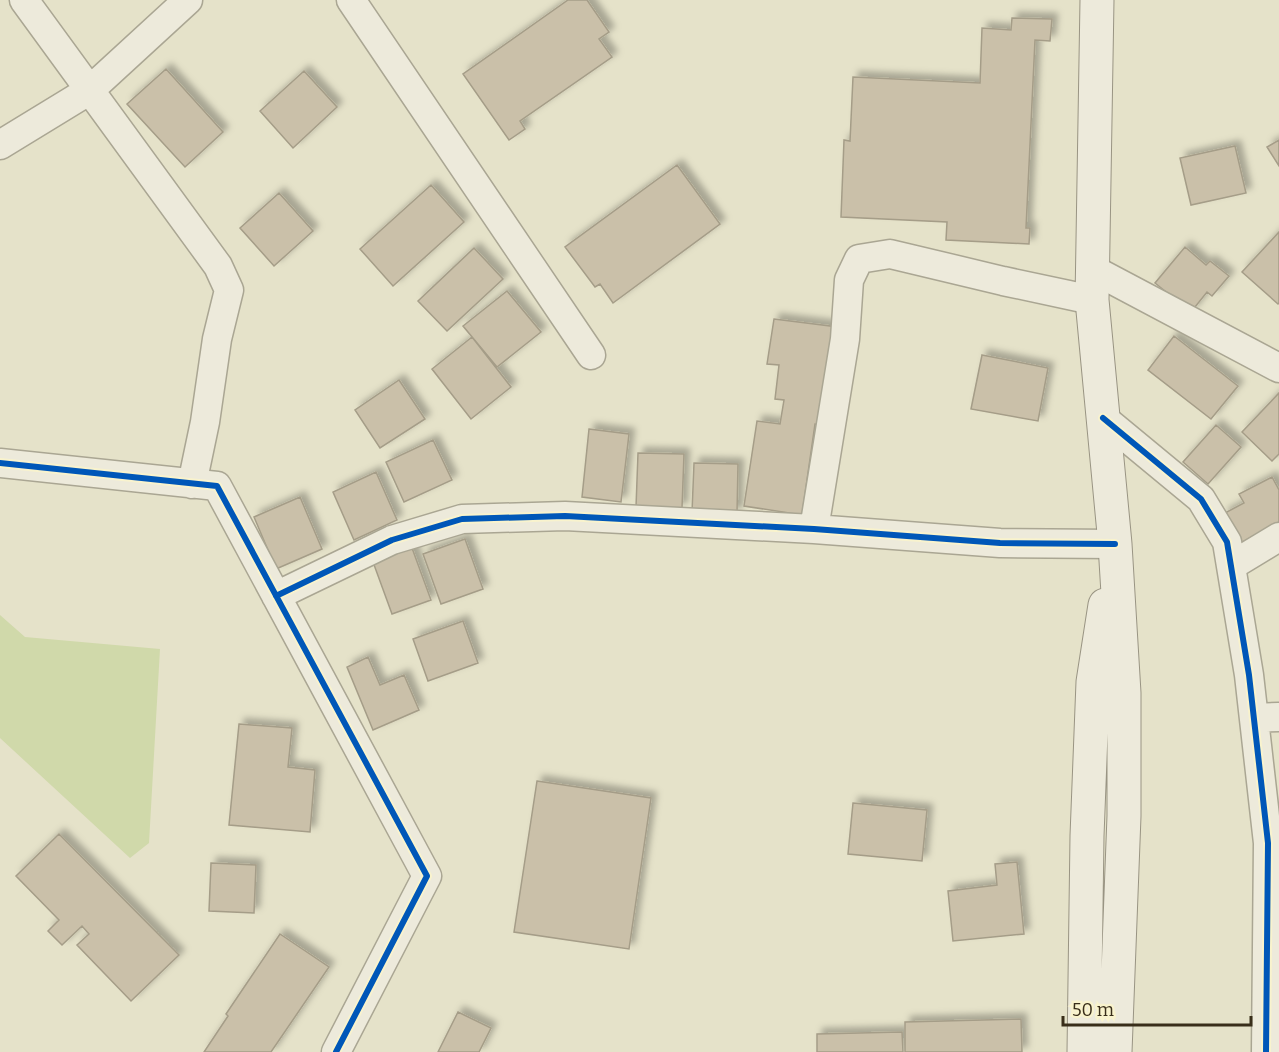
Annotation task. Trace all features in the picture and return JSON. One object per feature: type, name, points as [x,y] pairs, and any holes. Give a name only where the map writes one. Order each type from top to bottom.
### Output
[{"type":"main road","points":[[1097,0],[1092,285],[1115,544],[1124,693],[1124,805],[1115,1052]]},
{"type":"main road","points":[[1084,1052],[1087,836],[1093,682],[1115,544]]},
{"type":"street","points":[[24,0],[218,266],[229,290],[217,339],[205,422],[192,484]]},
{"type":"street","points":[[0,145],[90,90],[188,0]]},
{"type":"street","points":[[351,0],[591,355]]},
{"type":"street","points":[[814,529],[845,339],[849,280],[859,259],[890,254],[1003,281],[1092,285],[1279,368]]},
{"type":"street","points":[[1103,418],[1201,499],[1227,542],[1266,717],[1268,843],[1273,866],[1271,1034]]},
{"type":"street","points":[[0,463],[217,486],[427,876],[336,1052]]},
{"type":"street","points":[[276,596],[392,540],[462,519],[565,516],[814,529],[1000,543],[1115,544]]},
{"type":"street","points":[[1231,566],[1279,537]]},
{"type":"green space","points":[[0,615],[25,637],[160,649],[149,843],[130,858],[0,738]]},
{"type":"building","points":[[568,0],[587,0],[609,32],[599,39],[612,57],[520,121],[525,129],[509,140],[463,74]]},
{"type":"building","points":[[1012,18],[1052,19],[1050,41],[1035,40],[1026,228],[1030,228],[1029,244],[946,240],[947,222],[841,217],[844,140],[850,141],[853,77],[980,83],[982,28],[1011,30]]},
{"type":"building","points":[[166,69],[223,132],[185,167],[127,104]]},
{"type":"building","points":[[304,71],[337,107],[293,148],[260,111]]},
{"type":"building","points":[[1279,140],[1279,166],[1267,147]]},
{"type":"building","points":[[1235,146],[1246,193],[1191,205],[1180,158]]},
{"type":"building","points":[[677,165],[720,224],[613,303],[600,284],[595,287],[565,247]]},
{"type":"building","points":[[431,185],[464,222],[393,286],[360,249]]},
{"type":"building","points":[[279,193],[313,231],[274,266],[240,228]]},
{"type":"building","points":[[1279,232],[1279,303],[1278,304],[1242,272]]},
{"type":"building","points":[[1185,247],[1206,265],[1210,261],[1229,276],[1212,296],[1207,292],[1191,312],[1155,283]]},
{"type":"building","points":[[474,248],[503,279],[447,331],[418,301]]},
{"type":"building","points":[[507,291],[541,332],[497,367],[463,326]]},
{"type":"building","points":[[774,319],[838,327],[824,425],[815,424],[802,515],[744,506],[757,421],[780,424],[784,400],[775,399],[779,365],[767,364]]},
{"type":"building","points":[[1174,336],[1238,386],[1211,419],[1148,370]]},
{"type":"building","points":[[472,337],[511,387],[471,419],[432,369]]},
{"type":"building","points":[[982,355],[1048,368],[1038,421],[971,409]]},
{"type":"building","points":[[399,380],[425,419],[380,448],[355,410]]},
{"type":"building","points":[[1279,393],[1279,454],[1272,461],[1242,432]]},
{"type":"building","points":[[1216,425],[1241,447],[1208,484],[1183,462]]},
{"type":"building","points":[[589,429],[629,434],[621,502],[582,497]]},
{"type":"building","points":[[433,440],[452,480],[404,502],[386,462]]},
{"type":"building","points":[[638,453],[684,454],[682,508],[636,507]]},
{"type":"building","points":[[694,463],[738,464],[737,513],[692,512]]},
{"type":"building","points":[[376,472],[397,520],[354,540],[333,492]]},
{"type":"building","points":[[1272,477],[1279,490],[1279,522],[1239,544],[1223,514],[1244,503],[1239,494]]},
{"type":"building","points":[[300,497],[322,549],[276,569],[254,517]]},
{"type":"building","points":[[465,539],[483,589],[441,604],[423,554]]},
{"type":"building","points":[[412,548],[431,600],[392,614],[373,562]]},
{"type":"building","points":[[463,621],[478,663],[428,681],[413,639]]},
{"type":"building","points":[[368,657],[380,685],[404,675],[419,710],[373,730],[347,667]]},
{"type":"building","points":[[239,724],[292,728],[288,767],[315,770],[310,832],[229,825]]},
{"type":"building","points":[[537,781],[651,798],[629,949],[514,932]]},
{"type":"building","points":[[853,803],[927,810],[922,861],[848,854]]},
{"type":"building","points":[[59,834],[179,955],[131,1001],[77,945],[89,934],[82,926],[62,945],[48,931],[59,920],[16,876]]},
{"type":"building","points":[[1017,862],[1024,934],[953,941],[948,891],[997,885],[995,864]]},
{"type":"building","points":[[211,863],[256,865],[254,913],[209,911]]},
{"type":"building","points":[[280,934],[329,967],[271,1052],[204,1052],[228,1016],[226,1014]]},
{"type":"building","points":[[458,1012],[491,1028],[479,1052],[438,1052]]},
{"type":"building","points":[[1021,1019],[1022,1052],[905,1052],[905,1022]]},
{"type":"building","points":[[902,1032],[903,1052],[817,1052],[817,1034]]},
{"type":"cycle path","points":[[1103,418],[1201,499],[1227,542],[1249,675],[1268,843],[1266,1052]]},
{"type":"cycle path","points":[[0,463],[217,486],[427,876],[336,1052]]},
{"type":"cycle path","points":[[276,596],[392,540],[462,519],[565,516],[814,529],[1000,543],[1115,544]]}]
